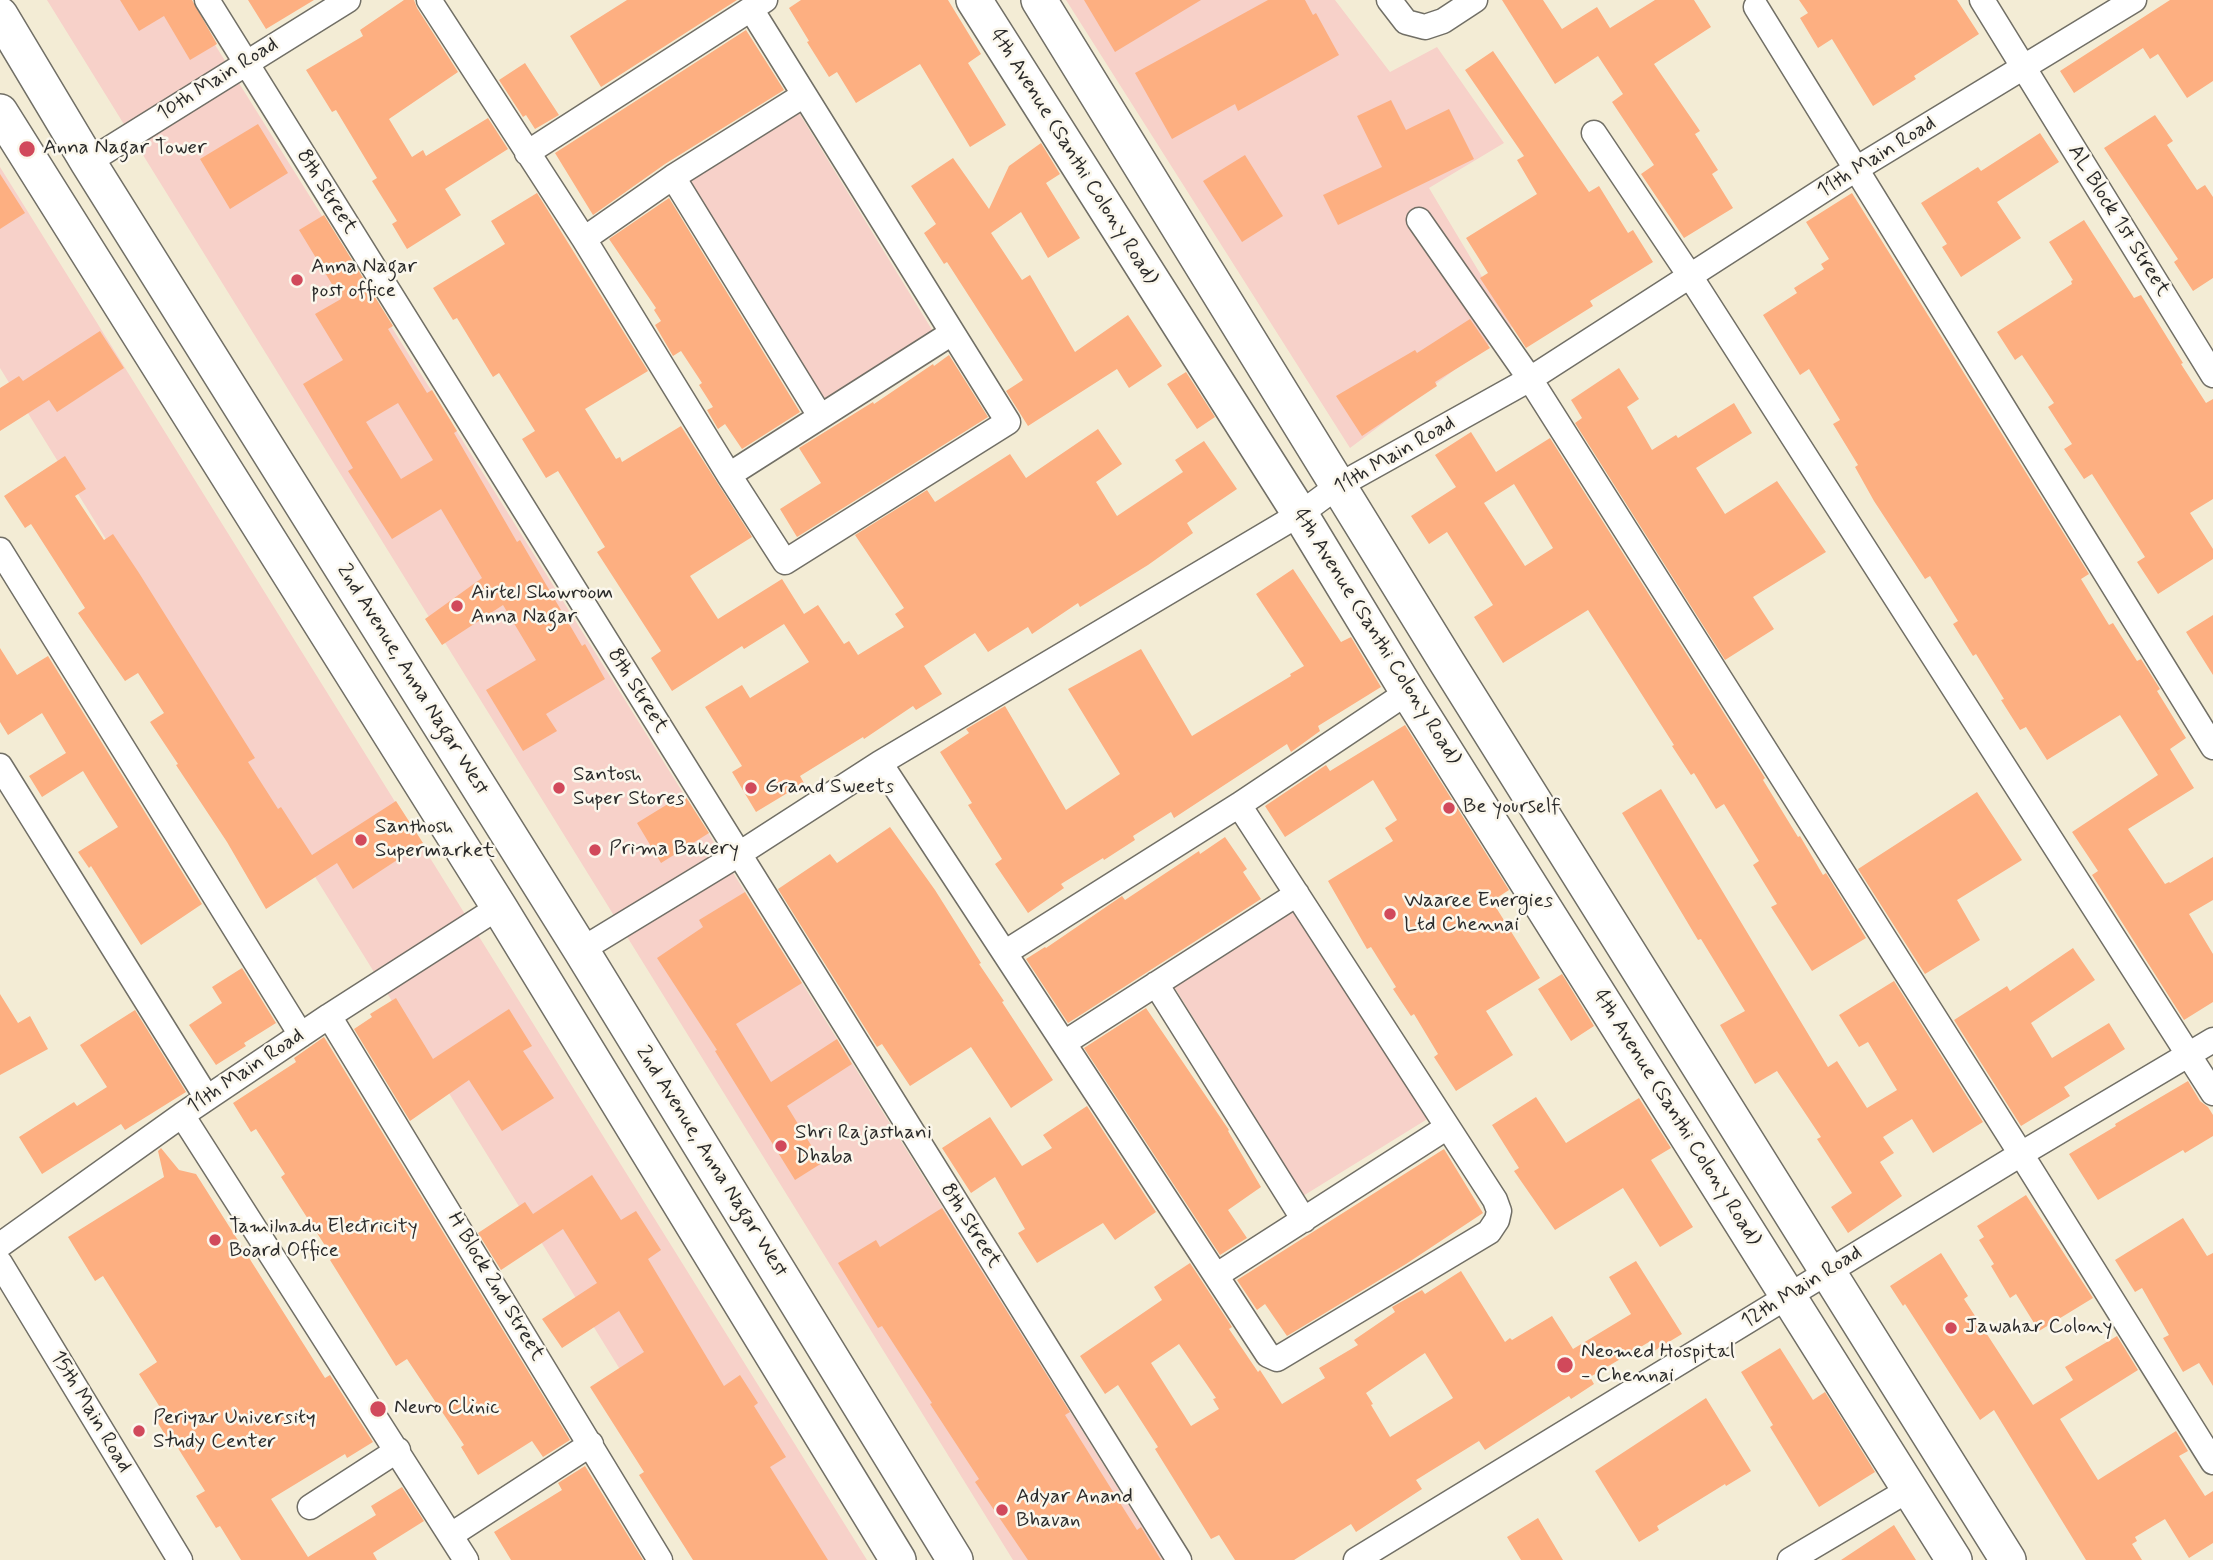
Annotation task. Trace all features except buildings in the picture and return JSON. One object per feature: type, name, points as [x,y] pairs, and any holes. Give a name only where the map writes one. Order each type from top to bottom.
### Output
[{"type":"street","name":"8th Street","points":[[207,0],[1179,1560]]},
{"type":"street","name":"10th Main Road","points":[[88,162],[348,0]]},
{"type":"street","points":[[429,0],[527,153],[584,239],[785,562],[1007,422],[804,95],[758,4],[527,153]]},
{"type":"street","name":"4th Avenue (Santhi Colony Road)","points":[[974,0],[1300,514],[1408,692],[1954,1560]]},
{"type":"street","points":[[1039,0],[1338,486],[2008,1560]]},
{"type":"street","points":[[1390,0],[1406,22],[1425,27],[1443,21],[1475,0]]},
{"type":"street","name":"AL Block 1st Street","points":[[1982,0],[2213,375]]},
{"type":"street","name":"11th Main Road","points":[[581,950],[739,854],[880,763],[1300,514],[1338,486],[1530,379],[1856,169],[2134,0]]},
{"type":"street","points":[[1756,7],[2213,747]]},
{"type":"street","name":"2nd Avenue, Anna Nagar West","points":[[0,15],[88,162],[581,950],[955,1560]]},
{"type":"street","points":[[584,239],[673,177],[804,95]]},
{"type":"street","points":[[4,130],[499,907],[898,1560]]},
{"type":"street","points":[[1594,133],[1690,276],[2213,1093]]},
{"type":"street","points":[[673,177],[820,416]]},
{"type":"street","points":[[1419,220],[1530,379],[2213,1462]]},
{"type":"street","points":[[729,475],[952,332]]},
{"type":"street","points":[[0,550],[301,1035]]},
{"type":"street","points":[[1006,952],[1239,805],[1408,692]]},
{"type":"street","points":[[880,763],[1268,1355],[1277,1359],[1489,1232],[1499,1211],[1495,1200],[1239,805]]},
{"type":"street","points":[[0,766],[206,1098]]},
{"type":"street","points":[[1064,1043],[1297,894]]},
{"type":"street","name":"11th Main Road","points":[[0,1245],[206,1098],[499,907]]},
{"type":"street","points":[[1156,985],[1304,1220]]},
{"type":"street","name":"H Block 2nd Street","points":[[329,1016],[660,1560]]},
{"type":"street","name":"12th Main Road","points":[[1372,1556],[1828,1272],[2213,1040]]},
{"type":"street","points":[[182,1115],[466,1560]]},
{"type":"street","points":[[1217,1275],[1446,1128]]},
{"type":"street","name":"15th Main Road","points":[[0,1263],[180,1560]]},
{"type":"street","points":[[451,1535],[591,1444]]},
{"type":"street","points":[[310,1507],[398,1450]]},
{"type":"street","points":[[1790,1560],[1910,1489]]},
{"type":"shaded area","points":[[47,0],[187,0],[1163,1560],[1013,1560]]},
{"type":"shaded area","points":[[1066,0],[1335,0],[1390,72],[1437,47],[1504,143],[1429,188],[1512,327],[1350,448]]},
{"type":"shaded area","points":[[796,108],[934,333],[818,404],[680,179]]},
{"type":"shaded area","points":[[0,167],[867,1560],[738,1560],[0,368]]},
{"type":"shaded area","points":[[1288,890],[1429,1118],[1303,1196],[1162,967]]},
{"type":"place","name":"Anna Nagar Tower","points":[[27,149]]},
{"type":"place","name":"Anna Nagar post office","points":[[297,280]]},
{"type":"place","name":"Airtel Showroom Anna Nagar","points":[[457,606]]},
{"type":"place","name":"Santosh Super Stores","points":[[559,788]]},
{"type":"place","name":"Grand Sweets","points":[[751,788]]},
{"type":"place","name":"Be yourself","points":[[1449,808]]},
{"type":"place","name":"Santhosh Supermarket","points":[[361,840]]},
{"type":"place","name":"Prima Bakery","points":[[595,850]]},
{"type":"place","name":"Waaree Energies Ltd Chennai","points":[[1390,914]]},
{"type":"place","name":"Shri Rajasthani Dhaba","points":[[781,1146]]},
{"type":"place","name":"Tamilnadu Electricity Board Office","points":[[215,1240]]},
{"type":"place","name":"Jawahar Colony","points":[[1951,1328]]},
{"type":"place","name":"Neomed Hospital - Chennai","points":[[1565,1365]]},
{"type":"place","name":"Neuro Clinic","points":[[378,1409]]},
{"type":"place","name":"Periyar University Study Center","points":[[139,1431]]},
{"type":"place","name":"Adyar Anand Bhavan","points":[[1002,1510]]}]
